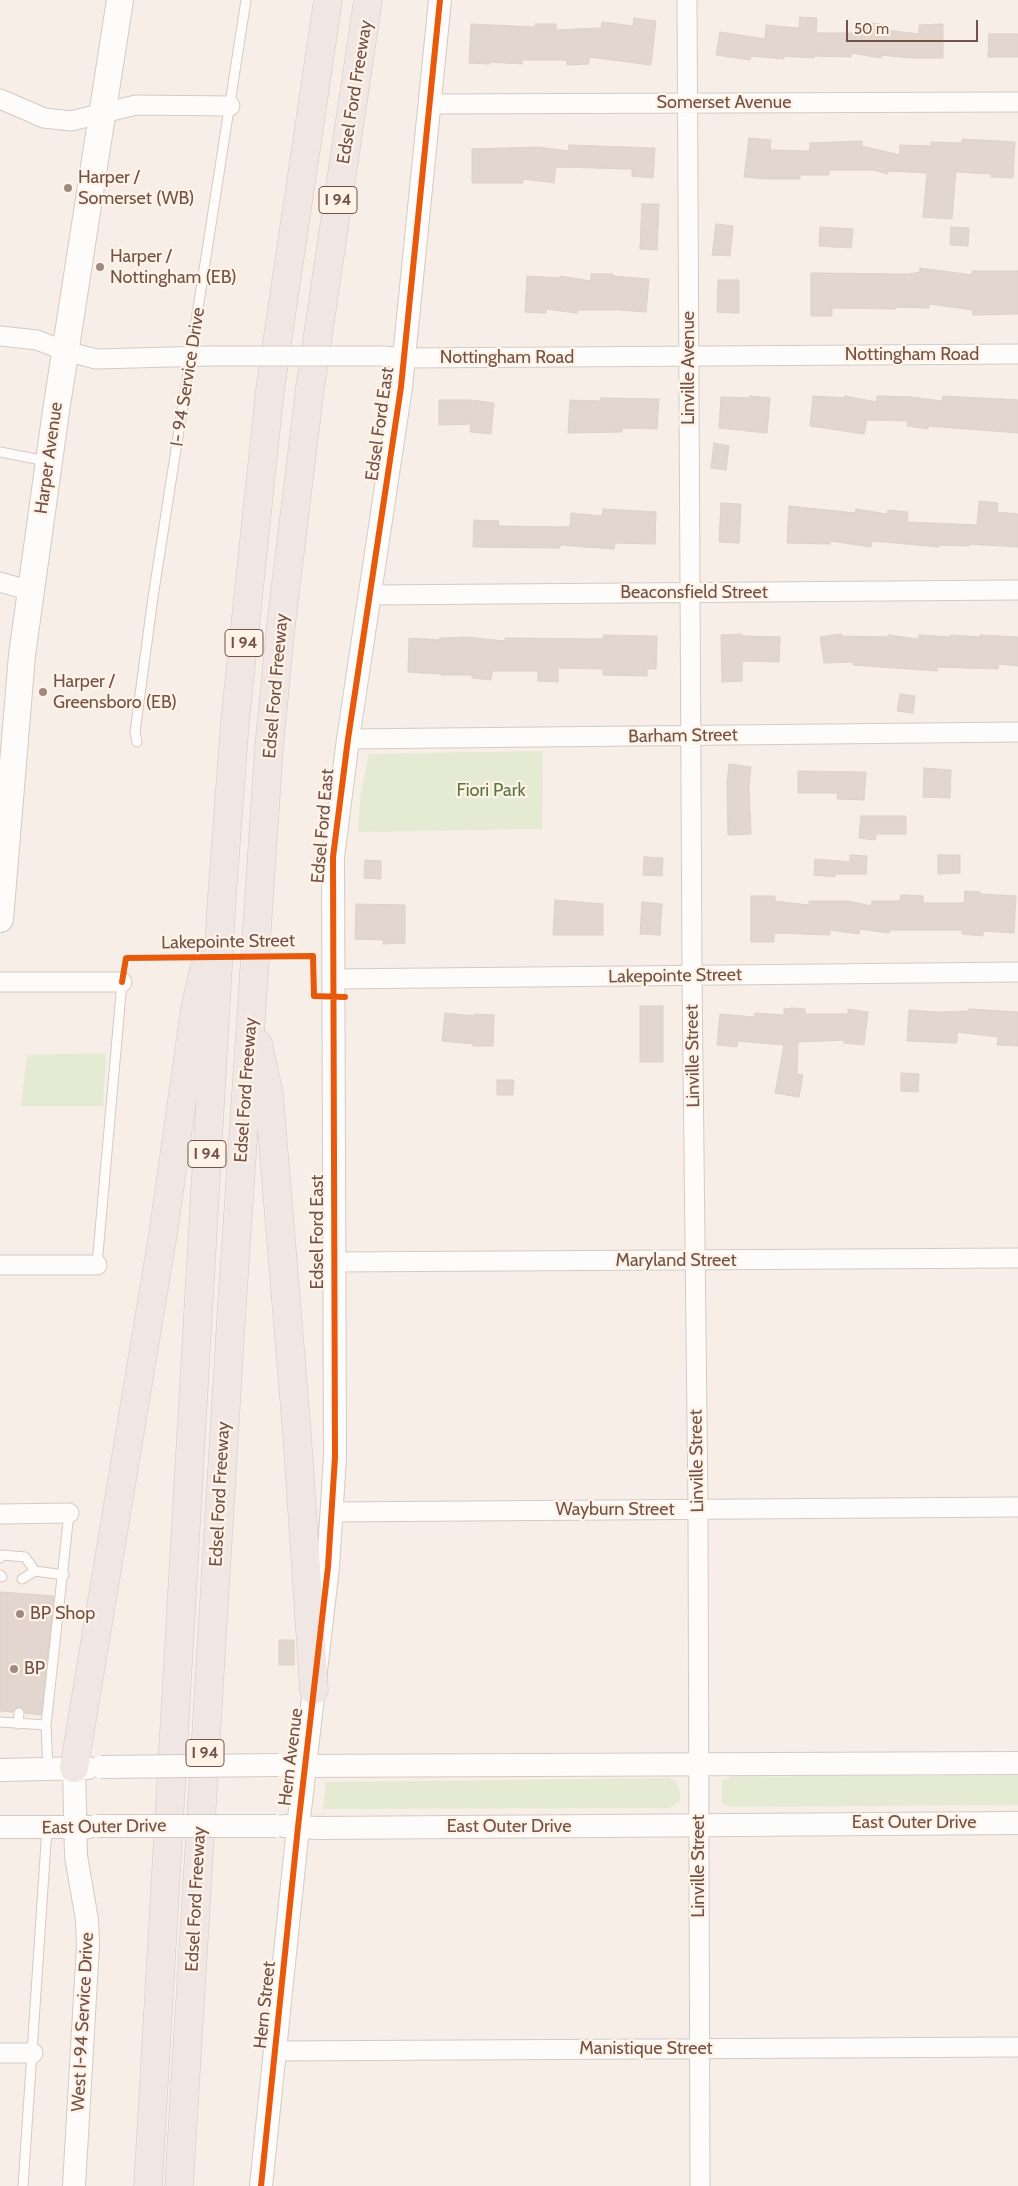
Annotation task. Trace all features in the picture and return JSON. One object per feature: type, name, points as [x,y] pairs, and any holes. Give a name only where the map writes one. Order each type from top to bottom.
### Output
[{"type":"highway","name":"Edsel Ford Freeway","points":[[148,2186],[222,896],[235,721],[270,390],[328,0]]},
{"type":"highway","name":"Edsel Ford Freeway","points":[[179,2186],[230,1330],[269,747],[281,625],[310,388],[368,0]]},
{"type":"highway","points":[[61,1769],[163,1234],[195,1009],[222,896]]},
{"type":"highway","points":[[252,1012],[270,1104],[297,1434],[314,1690]]},
{"type":"main road","name":"Harper Avenue","points":[[0,919],[6,786],[22,655],[65,352],[120,0]]},
{"type":"street","name":"Edsel Ford East","points":[[314,1690],[328,1567],[336,1457],[333,1262],[333,857],[348,739],[370,595],[394,357],[430,104],[440,0]]},
{"type":"street","name":"Linville Avenue","points":[[687,0],[690,736]]},
{"type":"street","points":[[0,99],[44,118],[71,121],[102,115],[136,105],[230,106]]},
{"type":"street","name":"Somerset Avenue","points":[[430,104],[1018,102]]},
{"type":"street","name":"Nottingham Road","points":[[0,336],[37,340],[65,352],[96,360],[200,356],[1018,354]]},
{"type":"street","points":[[0,582],[31,591]]},
{"type":"street","name":"Beaconsfield Street","points":[[370,595],[1018,590]]},
{"type":"street","name":"Barham Street","points":[[348,739],[1018,732]]},
{"type":"street","name":"Linville Street","points":[[690,736],[698,1509],[700,2186]]},
{"type":"street","name":"Lakepointe Street","points":[[333,979],[1018,972]]},
{"type":"street","points":[[0,982],[122,982]]},
{"type":"street","name":"Maryland Street","points":[[333,1262],[1018,1258]]},
{"type":"street","points":[[0,1265],[97,1265]]},
{"type":"street","name":"Wayburn Street","points":[[332,1512],[1018,1507]]},
{"type":"street","points":[[0,1514],[69,1513]]},
{"type":"street","name":"Hern Avenue","points":[[287,1826],[306,1766],[314,1690]]},
{"type":"street","points":[[0,1770],[101,1767],[699,1766],[1018,1763]]},
{"type":"street","name":"West I-94 Service Drive","points":[[61,1769],[74,1828],[76,1860],[87,1920],[88,1945],[74,2186]]},
{"type":"street","name":"East Outer Drive","points":[[0,1827],[1018,1823]]},
{"type":"street","name":"Hern Street","points":[[261,2186],[275,2051],[287,1826]]},
{"type":"street","name":"Manistique Street","points":[[275,2051],[1018,2047]]},
{"type":"street","points":[[0,2053],[33,2052]]},
{"type":"lane","name":"I- 94 Service Drive","points":[[137,742],[135,732],[153,597],[200,356],[230,106],[246,0]]},
{"type":"lane","points":[[0,452],[49,462]]},
{"type":"lane","points":[[97,1265],[122,982]]},
{"type":"lane","points":[[61,1769],[46,1725],[53,1644],[64,1575],[69,1513]]},
{"type":"lane","points":[[0,1558],[2,1555],[25,1557],[35,1570],[64,1575]]},
{"type":"lane","points":[[22,1579],[35,1570]]},
{"type":"lane","points":[[18,1724],[19,1713]]},
{"type":"lane","points":[[0,1722],[46,1725]]},
{"type":"lane","points":[[23,2186],[47,1828]]},
{"type":"green space","name":"Fiori Park","points":[[543,751],[542,829],[358,832],[361,792],[369,754]]},
{"type":"green space","points":[[106,1053],[103,1106],[21,1106],[27,1055]]},
{"type":"green space","points":[[1018,1775],[1018,1805],[729,1807],[722,1802],[722,1781],[731,1777]]},
{"type":"green space","points":[[669,1778],[677,1782],[680,1800],[668,1808],[323,1809],[326,1782]]},
{"type":"building","points":[[800,17],[817,18],[816,33],[862,33],[864,22],[886,25],[885,30],[919,34],[919,25],[943,24],[943,58],[911,58],[881,55],[881,58],[851,53],[851,57],[815,56],[814,58],[784,56],[784,59],[751,56],[750,60],[716,55],[720,32],[765,39],[766,25],[799,28]]},
{"type":"building","points":[[634,18],[656,21],[651,65],[589,57],[589,64],[567,65],[567,60],[522,60],[522,64],[469,63],[471,24],[535,27],[535,24],[556,24],[556,30],[601,28],[602,22],[633,26]]},
{"type":"building","points":[[989,34],[1018,34],[1018,57],[988,57]]},
{"type":"building","points":[[749,138],[771,140],[770,150],[810,151],[810,143],[862,141],[862,146],[900,155],[900,145],[931,146],[931,142],[962,143],[962,139],[1015,142],[1013,178],[991,177],[991,174],[956,172],[952,219],[923,217],[927,173],[888,171],[888,174],[873,170],[829,170],[829,175],[800,175],[800,179],[744,177]]},
{"type":"building","points":[[569,145],[655,148],[653,178],[632,176],[632,169],[556,167],[554,183],[523,179],[523,183],[472,183],[472,149],[538,147],[569,151]]},
{"type":"building","points":[[642,204],[659,204],[657,250],[640,249]]},
{"type":"building","points":[[716,224],[733,226],[730,256],[712,255]]},
{"type":"building","points":[[820,227],[853,229],[851,248],[819,246]]},
{"type":"building","points":[[951,227],[969,228],[968,246],[950,245]]},
{"type":"building","points":[[920,268],[972,275],[972,271],[1018,271],[1018,314],[973,315],[973,310],[929,304],[929,308],[832,308],[832,316],[811,316],[811,273],[909,274],[920,272]]},
{"type":"building","points":[[591,274],[613,274],[613,276],[649,279],[646,312],[578,310],[577,313],[546,309],[546,313],[525,312],[527,276],[560,278],[560,276],[591,281]]},
{"type":"building","points":[[718,280],[739,280],[739,313],[717,312]]},
{"type":"building","points":[[750,396],[770,398],[767,433],[719,428],[721,397],[749,398]]},
{"type":"building","points":[[813,396],[845,398],[845,396],[877,402],[877,396],[911,397],[942,401],[943,396],[1018,400],[1018,433],[928,426],[928,429],[907,426],[908,421],[867,420],[864,434],[810,426]]},
{"type":"building","points":[[601,398],[659,399],[657,429],[622,428],[622,432],[568,433],[570,400],[601,401]]},
{"type":"building","points":[[439,400],[470,400],[494,403],[491,434],[470,432],[471,424],[439,425]]},
{"type":"building","points":[[714,443],[729,446],[726,470],[711,468]]},
{"type":"building","points":[[979,501],[998,503],[997,512],[1018,514],[1018,547],[969,544],[969,546],[939,545],[939,547],[872,541],[871,547],[830,541],[830,544],[787,543],[789,506],[855,513],[856,509],[887,514],[888,510],[908,512],[907,522],[977,525]]},
{"type":"building","points":[[721,503],[741,504],[739,543],[719,542]]},
{"type":"building","points":[[603,509],[656,512],[655,544],[615,543],[614,549],[560,545],[560,548],[473,547],[474,520],[499,521],[498,526],[570,527],[571,513],[602,516]]},
{"type":"building","points":[[741,634],[741,636],[780,637],[779,662],[742,661],[742,681],[722,682],[721,635]]},
{"type":"building","points":[[841,634],[841,636],[887,637],[888,635],[918,639],[919,635],[1018,637],[1018,666],[999,664],[998,669],[937,667],[937,671],[853,665],[853,662],[824,663],[820,637]]},
{"type":"building","points":[[604,635],[657,636],[656,669],[647,669],[647,676],[603,675],[603,669],[558,668],[558,682],[538,681],[538,671],[492,671],[491,680],[472,678],[472,675],[408,672],[409,638],[440,640],[440,638],[466,637],[505,641],[505,638],[603,639]]},
{"type":"building","points":[[900,694],[915,696],[913,713],[897,711]]},
{"type":"building","points":[[729,764],[751,767],[749,787],[751,834],[728,835],[727,783]]},
{"type":"building","points":[[924,768],[951,770],[950,798],[923,797]]},
{"type":"building","points":[[798,771],[866,772],[864,800],[837,799],[838,793],[798,793]]},
{"type":"building","points":[[861,816],[906,816],[906,834],[876,834],[875,840],[859,838]]},
{"type":"building","points":[[850,855],[867,856],[866,874],[835,874],[835,877],[814,875],[815,859],[850,862]]},
{"type":"building","points":[[938,855],[960,855],[960,873],[938,874]]},
{"type":"building","points":[[644,857],[663,858],[662,876],[643,875]]},
{"type":"building","points":[[365,860],[381,861],[381,879],[364,878]]},
{"type":"building","points":[[965,891],[980,892],[980,894],[1016,896],[1014,933],[983,931],[983,936],[962,934],[962,930],[890,930],[889,933],[860,929],[859,934],[830,930],[830,935],[774,933],[774,942],[751,942],[751,896],[775,896],[775,901],[809,905],[809,901],[848,901],[871,906],[872,901],[900,901],[901,895],[923,896],[923,903],[964,903]]},
{"type":"building","points":[[555,900],[603,904],[603,935],[553,935]]},
{"type":"building","points":[[642,902],[662,904],[660,935],[640,934]]},
{"type":"building","points":[[356,904],[405,905],[405,943],[383,944],[383,940],[355,939]]},
{"type":"building","points":[[640,1006],[663,1006],[663,1062],[640,1062]]},
{"type":"building","points":[[784,1009],[805,1009],[805,1014],[848,1014],[848,1009],[868,1012],[864,1045],[844,1043],[844,1040],[798,1042],[797,1074],[803,1075],[799,1097],[775,1093],[784,1045],[738,1041],[737,1047],[717,1045],[720,1014],[754,1017],[755,1013],[784,1015]]},
{"type":"building","points":[[969,1009],[1018,1012],[1018,1046],[997,1045],[998,1037],[957,1032],[957,1043],[907,1041],[909,1010],[938,1012],[968,1011]]},
{"type":"building","points":[[445,1013],[474,1016],[474,1014],[494,1015],[493,1046],[473,1046],[473,1044],[442,1041]]},
{"type":"building","points":[[901,1073],[919,1074],[918,1092],[901,1091]]},
{"type":"building","points":[[497,1080],[514,1080],[513,1095],[497,1095]]},
{"type":"building","points":[[0,1592],[54,1596],[41,1715],[25,1713],[23,1708],[19,1707],[14,1709],[13,1712],[0,1711]]},
{"type":"building","points":[[279,1640],[294,1640],[294,1665],[279,1665]]},
{"type":"cycle path","points":[[261,2186],[298,1827],[328,1567],[335,1457],[333,857],[348,739],[401,387],[440,0]]},
{"type":"cycle path","points":[[122,982],[126,958],[313,956],[314,996],[345,997]]},
{"type":"place","name":"Harper / Somerset (WB)","points":[[68,188]]},
{"type":"place","name":"Harper / Nottingham (EB)","points":[[100,267]]},
{"type":"place","name":"Harper / Greensboro (EB)","points":[[43,692]]},
{"type":"place","name":"BP Shop","points":[[20,1614]]},
{"type":"place","name":"BP","points":[[14,1669]]}]
